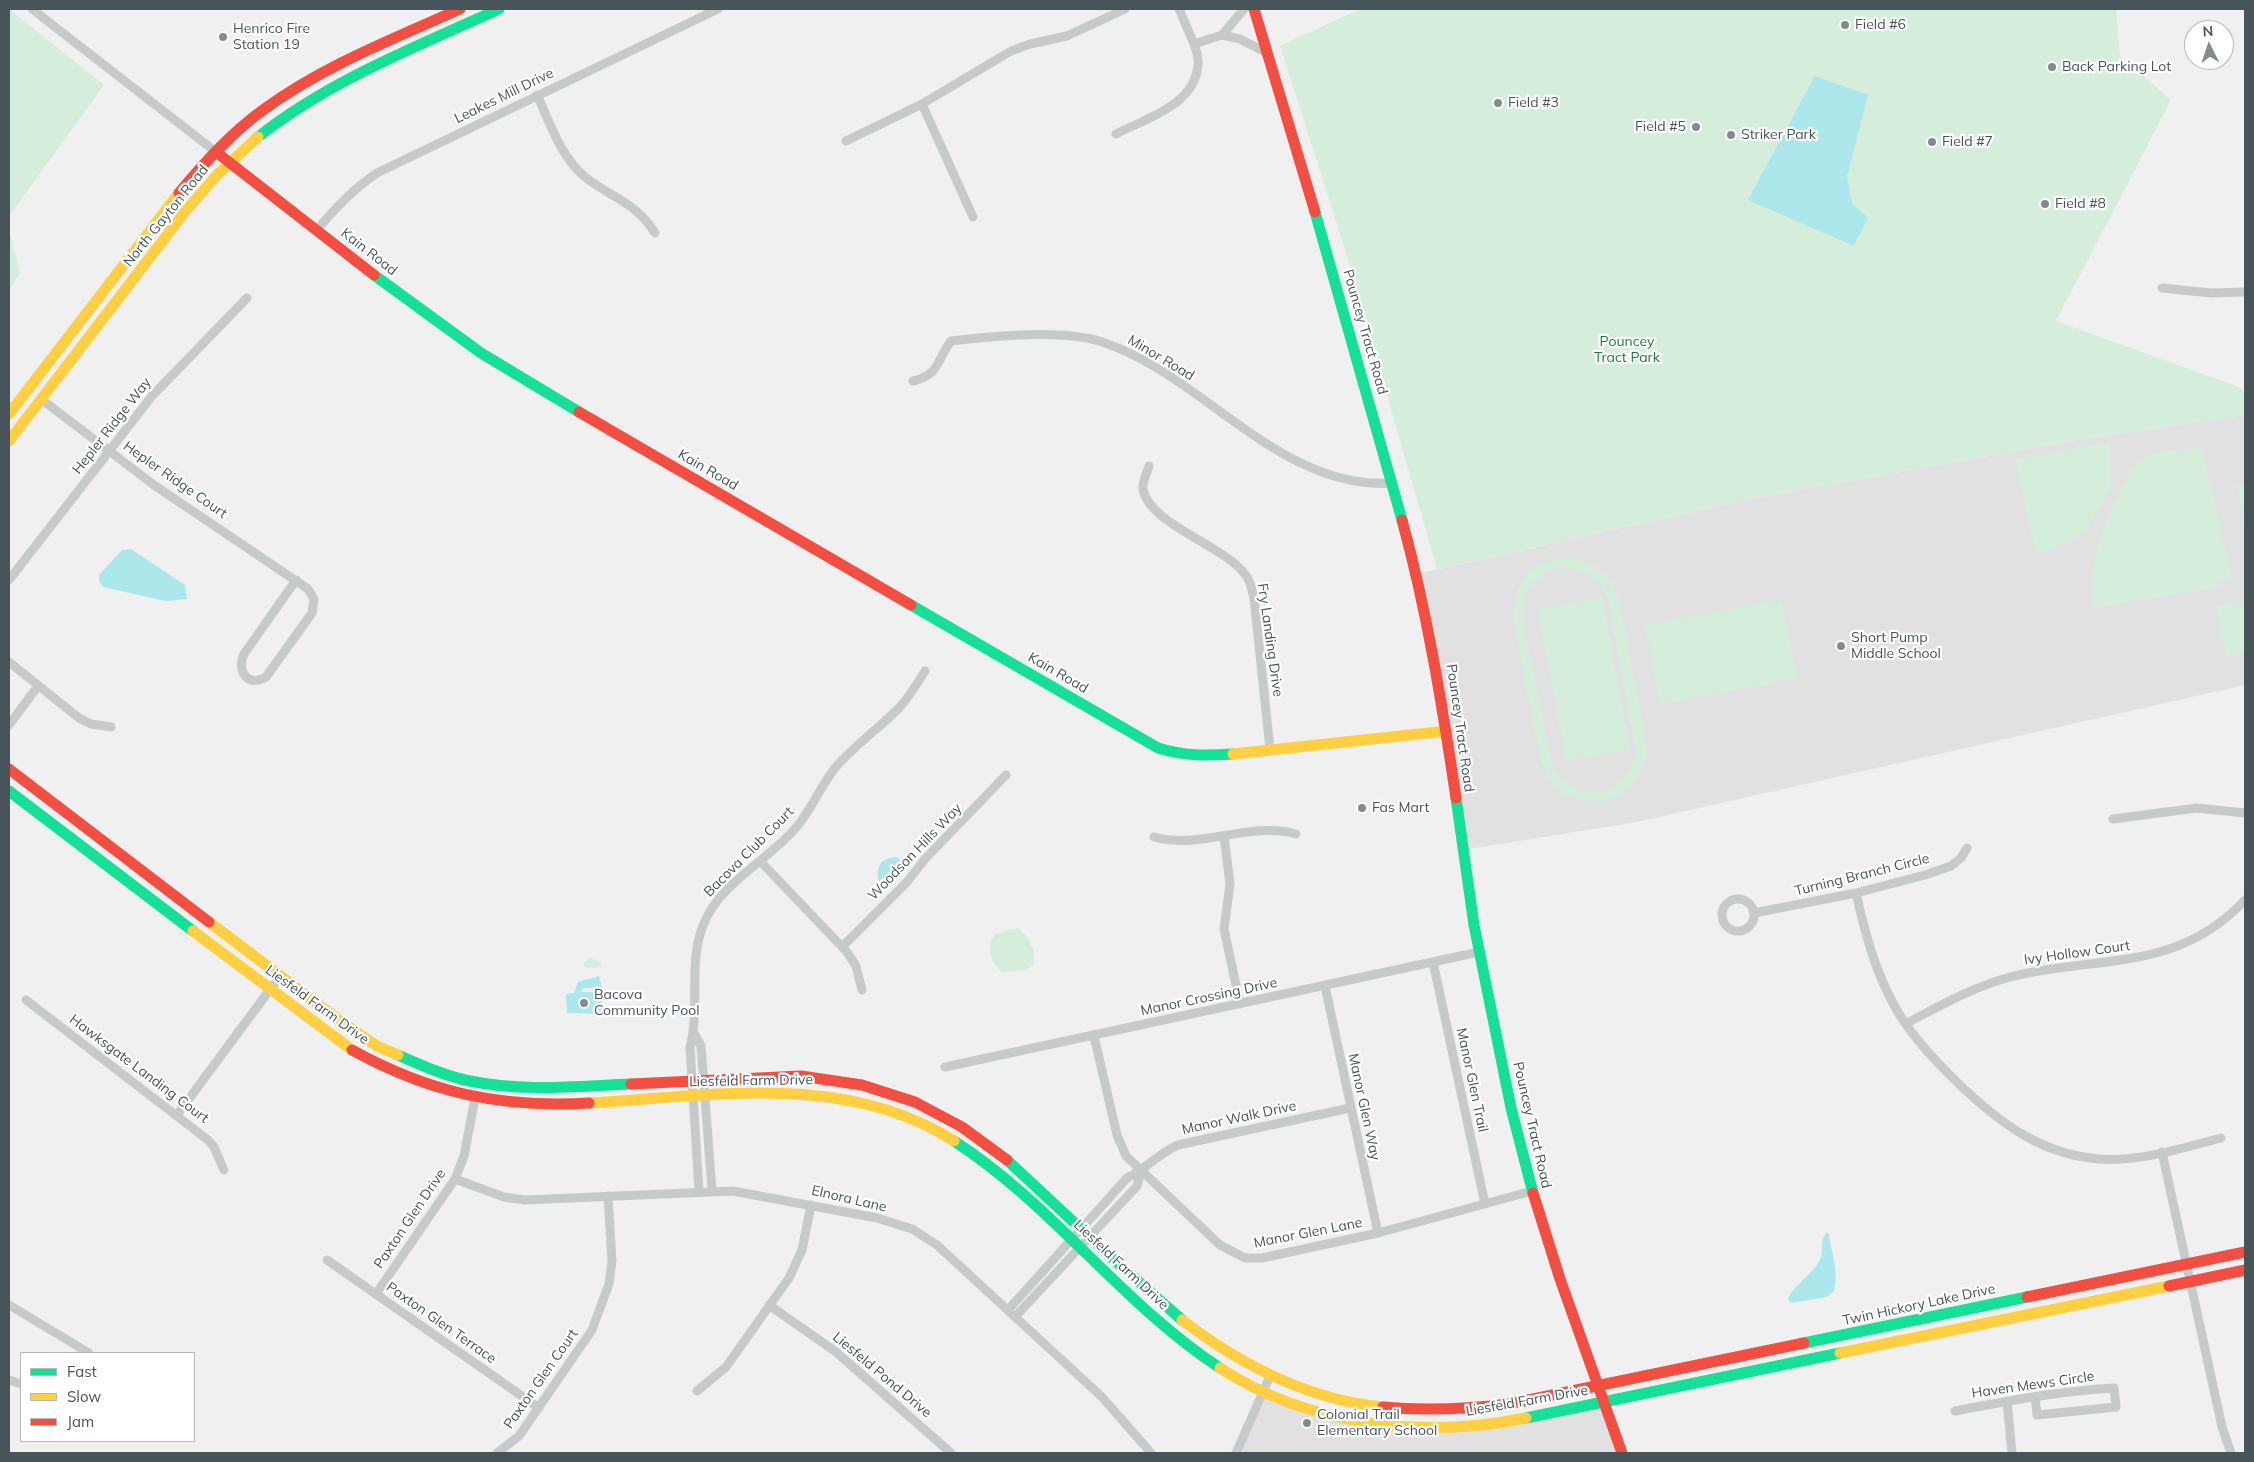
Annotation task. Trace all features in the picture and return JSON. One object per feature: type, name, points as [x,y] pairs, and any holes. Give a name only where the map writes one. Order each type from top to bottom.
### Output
[{"type":"street","name":"Kain Road","points":[[32,9],[448,330],[514,374],[1143,740],[1167,752],[1191,757],[1446,730]]},
{"type":"street","name":"North Gayton Road","points":[[9,414],[159,217],[216,152],[261,111],[288,93],[348,61],[460,9]]},
{"type":"street","name":"North Gayton Road","points":[[9,441],[192,202],[230,163],[272,126],[310,100],[368,70],[499,9]]},
{"type":"street","name":"Leakes Mill Drive","points":[[317,230],[343,200],[377,174],[718,9]]},
{"type":"street","points":[[846,140],[922,104],[1011,51],[1030,44],[1067,36],[1125,9]]},
{"type":"street","points":[[1116,134],[1180,101],[1194,83],[1199,63],[1194,44],[1179,9]]},
{"type":"street","points":[[1222,36],[1244,9]]},
{"type":"street","name":"Pouncey Tract Road","points":[[1254,9],[1392,483],[1426,613],[1446,730],[1458,824],[1479,952],[1511,1108],[1532,1190],[1622,1453]]},
{"type":"street","points":[[1194,44],[1222,36],[1240,39],[1267,53]]},
{"type":"street","points":[[537,95],[560,145],[570,161],[584,176],[600,188],[638,210],[645,216],[656,234]]},
{"type":"street","points":[[922,104],[973,217]]},
{"type":"street","points":[[2162,288],[2211,293],[2245,292]]},
{"type":"street","name":"Hepler Ridge Way","points":[[9,580],[152,396],[246,298]]},
{"type":"street","name":"Minor Road","points":[[913,381],[932,373],[939,365],[944,351],[951,341],[1019,336],[1090,339],[1132,354],[1295,459],[1334,476],[1354,482],[1392,483]]},
{"type":"street","name":"Hepler Ridge Court","points":[[41,399],[154,485],[296,580],[312,594],[314,599],[312,613],[266,677],[260,680],[247,679],[242,674],[240,667],[244,654],[296,580]]},
{"type":"street","name":"Fry Landing Drive","points":[[1149,466],[1143,487],[1146,496],[1160,515],[1232,561],[1248,578],[1254,598],[1270,749]]},
{"type":"street","points":[[9,662],[85,722],[111,727]]},
{"type":"street","name":"Bacova Club Court","points":[[699,1191],[690,1047],[694,1033],[695,959],[701,932],[713,906],[793,831],[814,803],[822,786],[835,768],[899,707],[925,671]]},
{"type":"street","points":[[9,725],[38,686]]},
{"type":"street","name":"Liesfeld Farm Drive","points":[[9,769],[340,1021],[377,1046],[422,1066],[469,1081],[544,1088],[758,1077],[821,1077],[855,1083],[900,1095],[939,1112],[991,1145],[1168,1308],[1216,1344],[1270,1376],[1339,1400],[1366,1406],[1424,1412],[1479,1409],[1598,1386]]},
{"type":"street","name":"Woodson Hills Way","points":[[842,947],[907,882],[925,859],[1006,775]]},
{"type":"street","name":"Liesfeld Farm Drive","points":[[9,791],[342,1045],[376,1064],[418,1083],[475,1098],[550,1105],[786,1093],[818,1094],[869,1103],[903,1115],[939,1132],[983,1160],[1145,1309],[1198,1353],[1218,1368],[1263,1391],[1306,1408],[1339,1418],[1423,1429],[1491,1424],[1604,1402]]},
{"type":"street","points":[[2113,819],[2197,808],[2245,813]]},
{"type":"street","points":[[1154,837],[1172,841],[1277,830],[1296,834]]},
{"type":"street","points":[[1224,836],[1230,884],[1224,930],[1240,1004]]},
{"type":"street","name":"Turning Branch Circle","points":[[1754,913],[1856,893],[1952,866],[1961,858],[1967,848]]},
{"type":"street","points":[[760,861],[842,947],[856,966],[862,990]]},
{"type":"street","points":[[1856,893],[1871,953],[1896,1008],[1906,1023],[1938,1063],[2003,1120],[2026,1136],[2064,1153],[2098,1159],[2128,1158],[2222,1138]]},
{"type":"street","name":"Ivy Hollow Court","points":[[1906,1023],[1963,994],[2009,978],[2035,972],[2143,958],[2176,948],[2210,931],[2245,900]]},
{"type":"street","name":"Manor Crossing Drive","points":[[945,1067],[1479,952]]},
{"type":"street","name":"Manor Glen Trail","points":[[1432,962],[1485,1204]]},
{"type":"street","points":[[177,1115],[280,976]]},
{"type":"street","name":"Manor Glen Way","points":[[1325,986],[1378,1233]]},
{"type":"street","name":"Hawksgate Landing Court","points":[[26,1000],[208,1140],[214,1147],[224,1170]]},
{"type":"street","name":"Bacova Club Court","points":[[694,1033],[701,1046],[705,1080],[712,1190]]},
{"type":"street","name":"Manor Glen Lane","points":[[1094,1036],[1120,1146],[1126,1156],[1220,1245],[1246,1258],[1262,1258],[1378,1233],[1532,1190]]},
{"type":"street","name":"Paxton Glen Drive","points":[[376,1294],[455,1179],[464,1156],[475,1098]]},
{"type":"street","name":"Manor Walk Drive","points":[[1012,1313],[1086,1232],[1137,1186],[1141,1171],[1165,1151],[1178,1145],[1350,1108]]},
{"type":"street","points":[[2162,1152],[2222,1427],[2231,1453]]},
{"type":"street","name":"Elnora Lane","points":[[455,1179],[504,1197],[525,1200],[712,1190],[751,1194],[877,1218],[912,1229],[937,1245],[1102,1397],[1146,1452]]},
{"type":"street","name":"Paxton Glen Court","points":[[497,1452],[519,1436],[540,1408],[580,1351],[602,1308],[609,1284],[612,1261],[608,1196]]},
{"type":"street","points":[[697,1391],[726,1367],[789,1278],[802,1250],[812,1205]]},
{"type":"street","name":"Twin Hickory Lake Drive","points":[[1598,1386],[2245,1252]]},
{"type":"street","name":"Paxton Glen Terrace","points":[[327,1260],[540,1408]]},
{"type":"street","points":[[1604,1402],[2245,1270]]},
{"type":"street","points":[[9,1304],[87,1352]]},
{"type":"street","name":"Liesfeld Pond Drive","points":[[769,1305],[844,1358],[951,1453]]},
{"type":"street","points":[[1236,1453],[1270,1376]]},
{"type":"street","name":"Haven Mews Circle","points":[[1955,1411],[2035,1396],[2114,1388],[2116,1407],[2037,1415],[2035,1396]]},
{"type":"street","points":[[2007,1401],[2012,1453]]},
{"type":"shaded area","name":"Short Pump Middle School","points":[[2245,415],[2245,685],[1637,822],[1463,850],[1421,573],[1750,499],[2077,440]]},
{"type":"shaded area","name":"Colonial Trail Elementary School","points":[[1263,1391],[1310,1409],[1444,1429],[1604,1402],[1622,1453],[1236,1453]]},
{"type":"green space","points":[[9,9],[104,85],[9,216]]},
{"type":"green space","name":"Pouncey Tract Park","points":[[1360,9],[2116,9],[2120,56],[2171,100],[2056,321],[2239,387],[2245,392],[2245,415],[2077,440],[1750,499],[1437,569],[1343,243],[1280,46]]},
{"type":"green space","points":[[9,229],[20,273],[9,290]]},
{"type":"green space","points":[[2110,442],[2111,487],[2089,526],[2073,541],[2036,554],[2015,460]]},
{"type":"green space","points":[[2202,448],[2231,572],[2218,587],[2092,608],[2093,573],[2099,543],[2108,515],[2131,471],[2145,457],[2155,453]]},
{"type":"green space","points":[[2245,483],[2245,537],[2237,484]]},
{"type":"green space","points":[[1565,557],[1584,561],[1604,574],[1619,597],[1648,752],[1640,773],[1628,789],[1613,798],[1596,802],[1579,800],[1564,792],[1550,778],[1540,758],[1513,618],[1516,594],[1520,584],[1533,570],[1552,560]],"holes":[[[1573,568],[1586,573],[1596,581],[1601,586],[1608,600],[1636,752],[1630,767],[1622,779],[1612,787],[1600,791],[1588,792],[1576,788],[1564,780],[1553,768],[1522,617],[1525,598],[1533,583],[1539,577],[1555,569]]]},
{"type":"green space","points":[[1602,598],[1630,749],[1566,761],[1538,609]]},
{"type":"green space","points":[[1782,600],[1797,679],[1660,704],[1645,625]]},
{"type":"green space","points":[[2245,600],[2245,653],[2226,657],[2216,606]]},
{"type":"green space","points":[[1017,928],[1021,930],[1030,943],[1035,959],[1034,964],[1026,970],[1002,972],[992,959],[990,944],[995,934]]},
{"type":"green space","points":[[589,958],[599,961],[602,967],[588,968],[584,966],[584,963]]},
{"type":"water","points":[[1815,76],[1868,95],[1847,176],[1852,204],[1868,218],[1854,246],[1748,200]]},
{"type":"water","points":[[131,549],[185,585],[187,599],[166,601],[103,587],[99,581],[99,575],[122,550]]},
{"type":"water","points":[[896,857],[900,859],[899,862],[880,882],[878,879],[879,866],[886,859]]},
{"type":"water","name":"Bacova Community Pool","points":[[599,976],[602,988],[583,988],[581,992],[601,992],[603,1014],[567,1013],[566,994],[574,993],[578,982]]},
{"type":"water","points":[[1826,1233],[1829,1234],[1836,1276],[1834,1291],[1827,1297],[1791,1303],[1788,1299],[1790,1295],[1820,1260],[1823,1239]]},
{"type":"traffic: fast","points":[[258,137],[314,98],[344,81],[405,51],[499,9]]},
{"type":"traffic: fast","points":[[1315,212],[1402,520]]},
{"type":"traffic: fast","points":[[374,275],[481,353],[579,412]]},
{"type":"traffic: fast","points":[[911,605],[1158,748],[1195,755],[1233,754]]},
{"type":"traffic: fast","points":[[9,791],[193,931]]},
{"type":"traffic: fast","points":[[1456,798],[1474,925],[1511,1108],[1533,1193]]},
{"type":"traffic: fast","points":[[398,1055],[451,1076],[490,1084],[530,1087],[631,1084]]},
{"type":"traffic: fast","points":[[954,1141],[990,1166],[1023,1194],[1151,1314],[1184,1342],[1220,1368]]},
{"type":"traffic: fast","points":[[1007,1160],[1182,1320]]},
{"type":"traffic: fast","points":[[1804,1343],[2027,1297]]},
{"type":"traffic: fast","points":[[1526,1418],[1840,1353]]},
{"type":"traffic: slow","points":[[9,441],[184,213],[217,175],[258,137]]},
{"type":"traffic: slow","points":[[9,414],[179,193]]},
{"type":"traffic: slow","points":[[1233,754],[1447,731]]},
{"type":"traffic: slow","points":[[209,922],[340,1021],[377,1046],[398,1055]]},
{"type":"traffic: slow","points":[[193,931],[352,1050]]},
{"type":"traffic: slow","points":[[589,1103],[729,1093],[823,1096],[868,1105],[912,1119],[954,1141]]},
{"type":"traffic: slow","points":[[1840,1353],[2169,1286]]},
{"type":"traffic: slow","points":[[1182,1320],[1228,1352],[1277,1378],[1329,1397],[1383,1407]]},
{"type":"traffic: slow","points":[[1220,1368],[1255,1388],[1291,1403],[1329,1415],[1368,1423],[1408,1427],[1448,1427],[1526,1418]]},
{"type":"traffic: jam","points":[[179,193],[229,138],[251,119],[286,94],[359,54],[460,9]]},
{"type":"traffic: jam","points":[[1254,9],[1315,212]]},
{"type":"traffic: jam","points":[[216,152],[374,275]]},
{"type":"traffic: jam","points":[[579,412],[911,605]]},
{"type":"traffic: jam","points":[[1402,520],[1433,658],[1456,798]]},
{"type":"traffic: jam","points":[[9,769],[209,922]]},
{"type":"traffic: jam","points":[[352,1050],[409,1077],[466,1094],[495,1100],[525,1103],[589,1103]]},
{"type":"traffic: jam","points":[[631,1084],[801,1076],[862,1085],[915,1102],[962,1127],[1007,1160]]},
{"type":"traffic: jam","points":[[1533,1193],[1560,1279],[1622,1453]]},
{"type":"traffic: jam","points":[[2027,1297],[2245,1252]]},
{"type":"traffic: jam","points":[[2169,1286],[2245,1270]]},
{"type":"traffic: jam","points":[[1383,1407],[1446,1409],[1509,1404],[1804,1343]]},
{"type":"place","name":"Field #6","points":[[1845,25]]},
{"type":"place","name":"Henrico Fire Station 19","points":[[223,37]]},
{"type":"place","name":"Back Parking Lot","points":[[2052,67]]},
{"type":"place","name":"Field #3","points":[[1498,103]]},
{"type":"place","name":"Field #5","points":[[1696,127]]},
{"type":"place","name":"Striker Park","points":[[1731,135]]},
{"type":"place","name":"Field #7","points":[[1932,142]]},
{"type":"place","name":"Field #8","points":[[2045,204]]},
{"type":"place","name":"Short Pump Middle School","points":[[1841,646]]},
{"type":"place","name":"Fas Mart","points":[[1362,808]]},
{"type":"place","name":"Bacova Community Pool","points":[[584,1003]]},
{"type":"place","name":"Colonial Trail Elementary School","points":[[1307,1423]]}]
